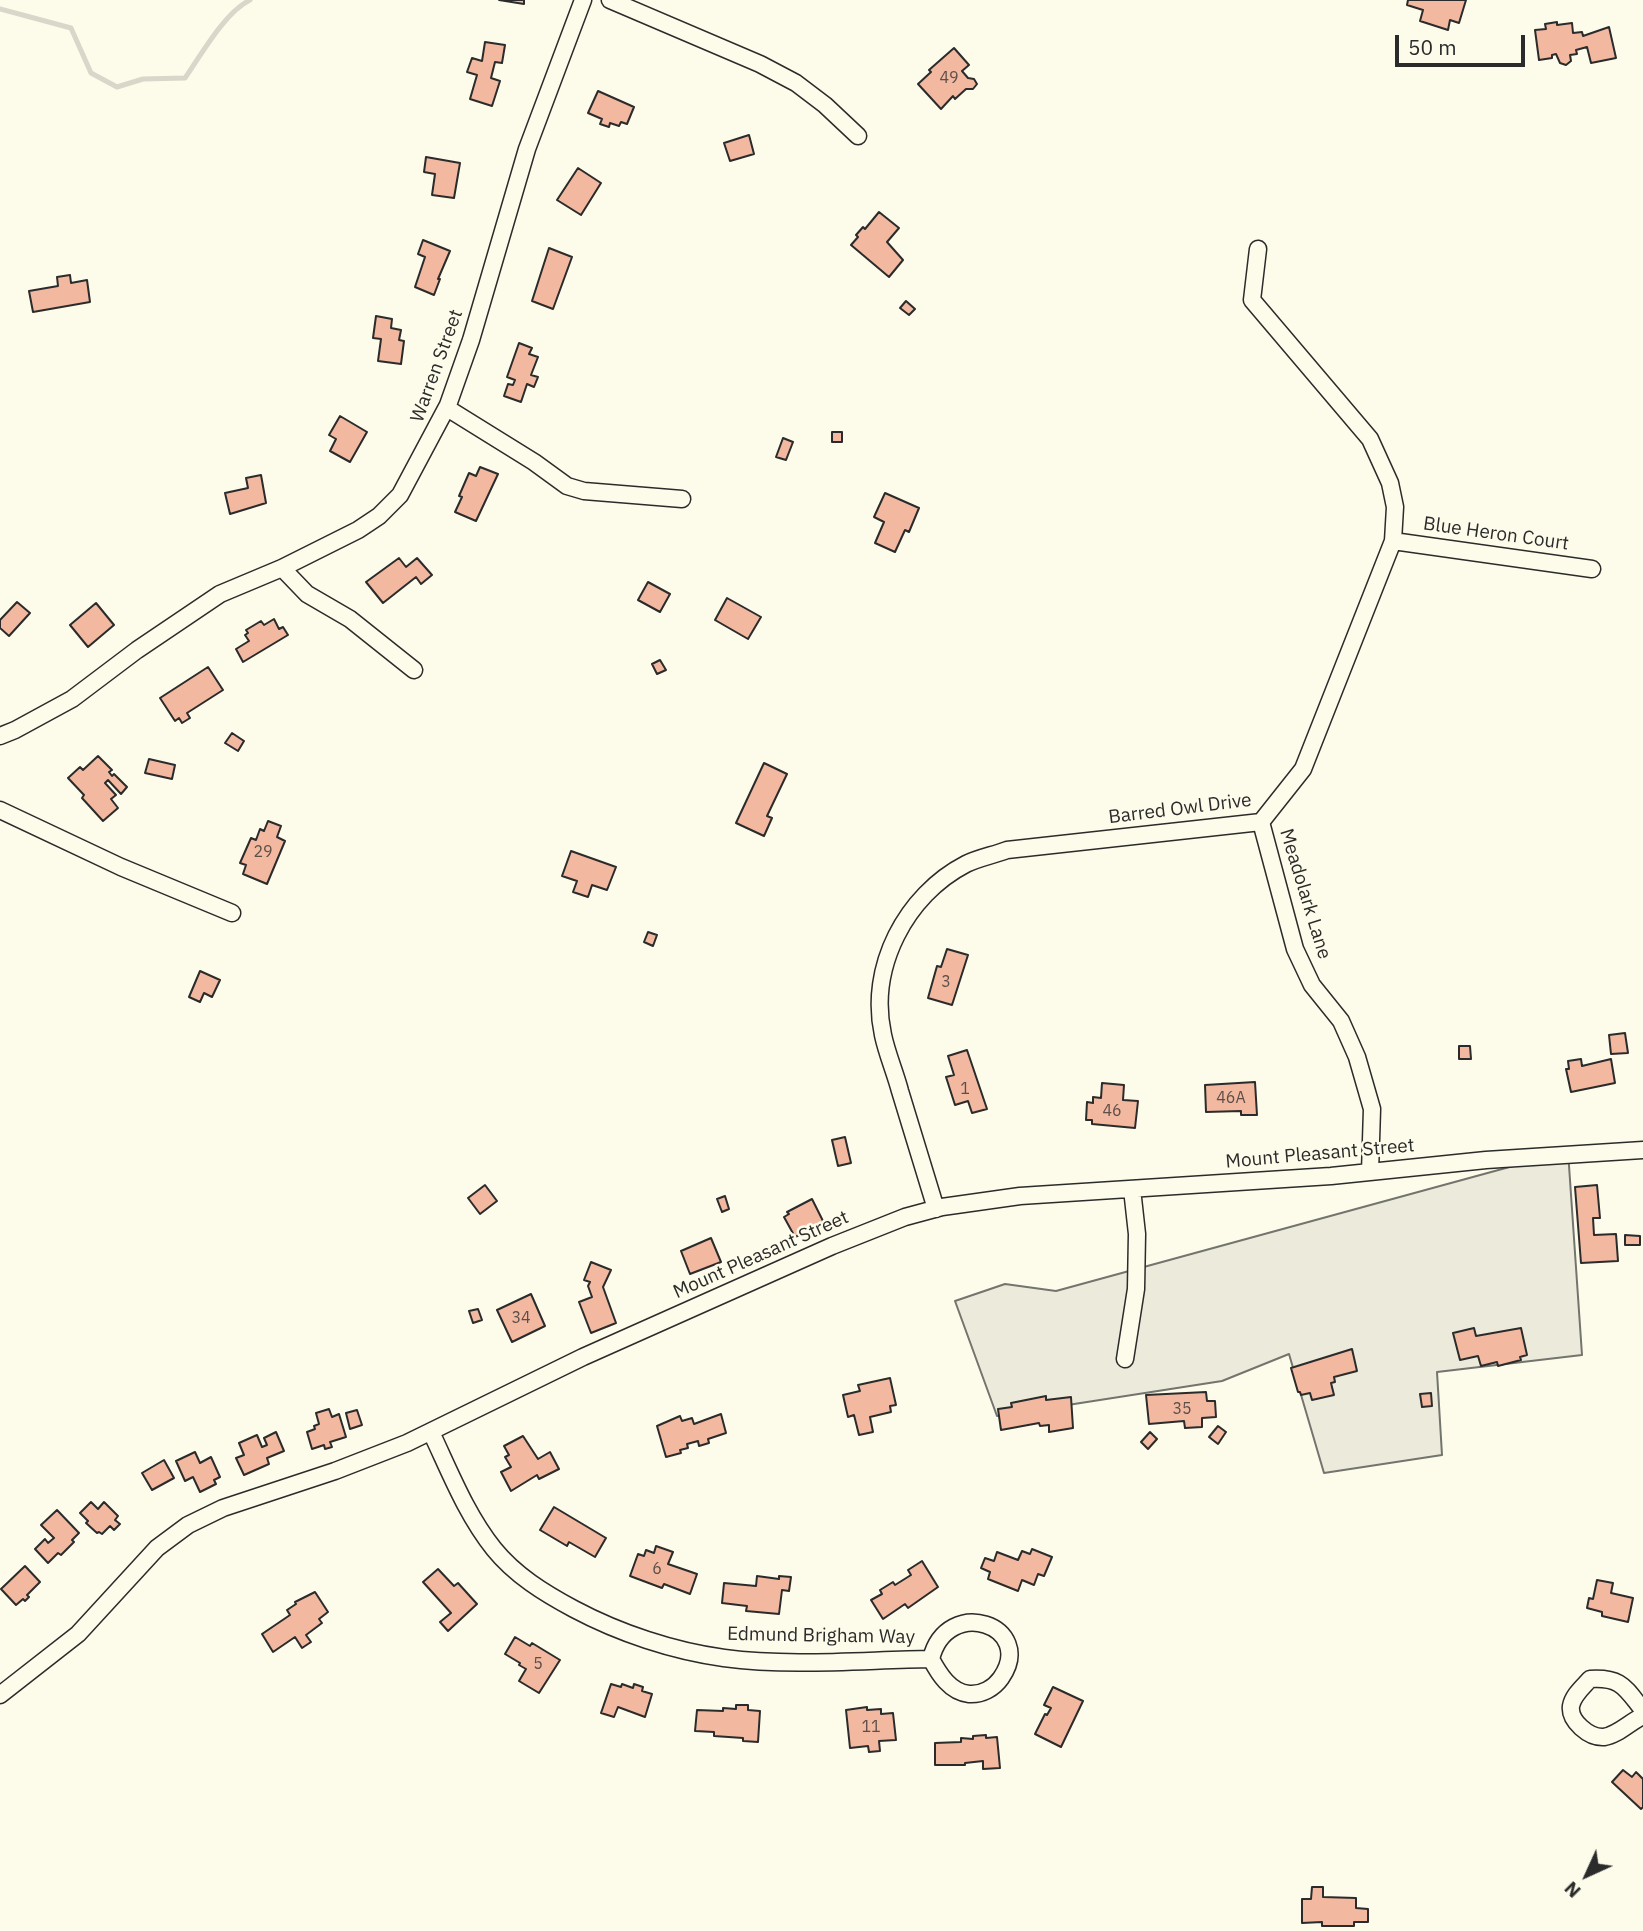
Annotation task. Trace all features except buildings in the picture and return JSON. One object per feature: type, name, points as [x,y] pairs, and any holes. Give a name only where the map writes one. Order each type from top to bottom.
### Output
[{"type":"street","name":"Warren Street","points":[[0,736],[72,699],[174,624],[220,594],[282,568],[358,530],[379,516],[400,495],[447,408],[471,340],[527,149],[583,0]]},
{"type":"street","points":[[610,0],[760,64],[796,83],[858,135]]},
{"type":"street","name":"Barred Owl Drive","points":[[936,1209],[882,1033],[884,970],[893,942],[907,914],[932,887],[967,864],[1007,850],[1261,822],[1303,769],[1393,541],[1395,507],[1390,483],[1370,439],[1252,300],[1258,249]]},
{"type":"street","points":[[447,408],[534,462],[567,486],[584,491],[682,499]]},
{"type":"street","name":"Blue Heron Court","points":[[1393,541],[1592,569]]},
{"type":"street","points":[[282,568],[307,594],[350,619],[414,670]]},
{"type":"street","points":[[0,810],[121,867],[232,913]]},
{"type":"street","name":"Meadolark Lane","points":[[1261,822],[1295,949],[1312,985],[1341,1021],[1357,1057],[1372,1109],[1370,1172]]},
{"type":"street","name":"Mount Pleasant Street","points":[[0,1695],[78,1634],[157,1548],[188,1525],[223,1508],[335,1471],[431,1432],[559,1368],[868,1231],[936,1209],[1020,1196],[1370,1172],[1512,1157],[1643,1150]]},
{"type":"street","points":[[1125,1359],[1136,1289],[1137,1234],[1132,1189]]},
{"type":"street","name":"Edmund Brigham Way","points":[[431,1432],[472,1518],[495,1550],[518,1574],[551,1597],[593,1619],[641,1637],[724,1658],[776,1661],[931,1659]]},
{"type":"street","name":"Edmund Brigham Way","points":[[964,1622],[992,1626],[1004,1636],[1009,1652],[1007,1669],[997,1683],[985,1692],[969,1694],[955,1689],[941,1677],[931,1659],[941,1639],[964,1622]]},
{"type":"shaded area","points":[[1568,1151],[1582,1355],[1437,1372],[1442,1455],[1324,1473],[1289,1354],[1222,1381],[997,1416],[955,1301],[1005,1284],[1056,1291]]},
{"type":"waterway","points":[[0,9],[71,28],[91,73],[117,87],[143,79],[185,78],[223,24],[250,0]]}]
